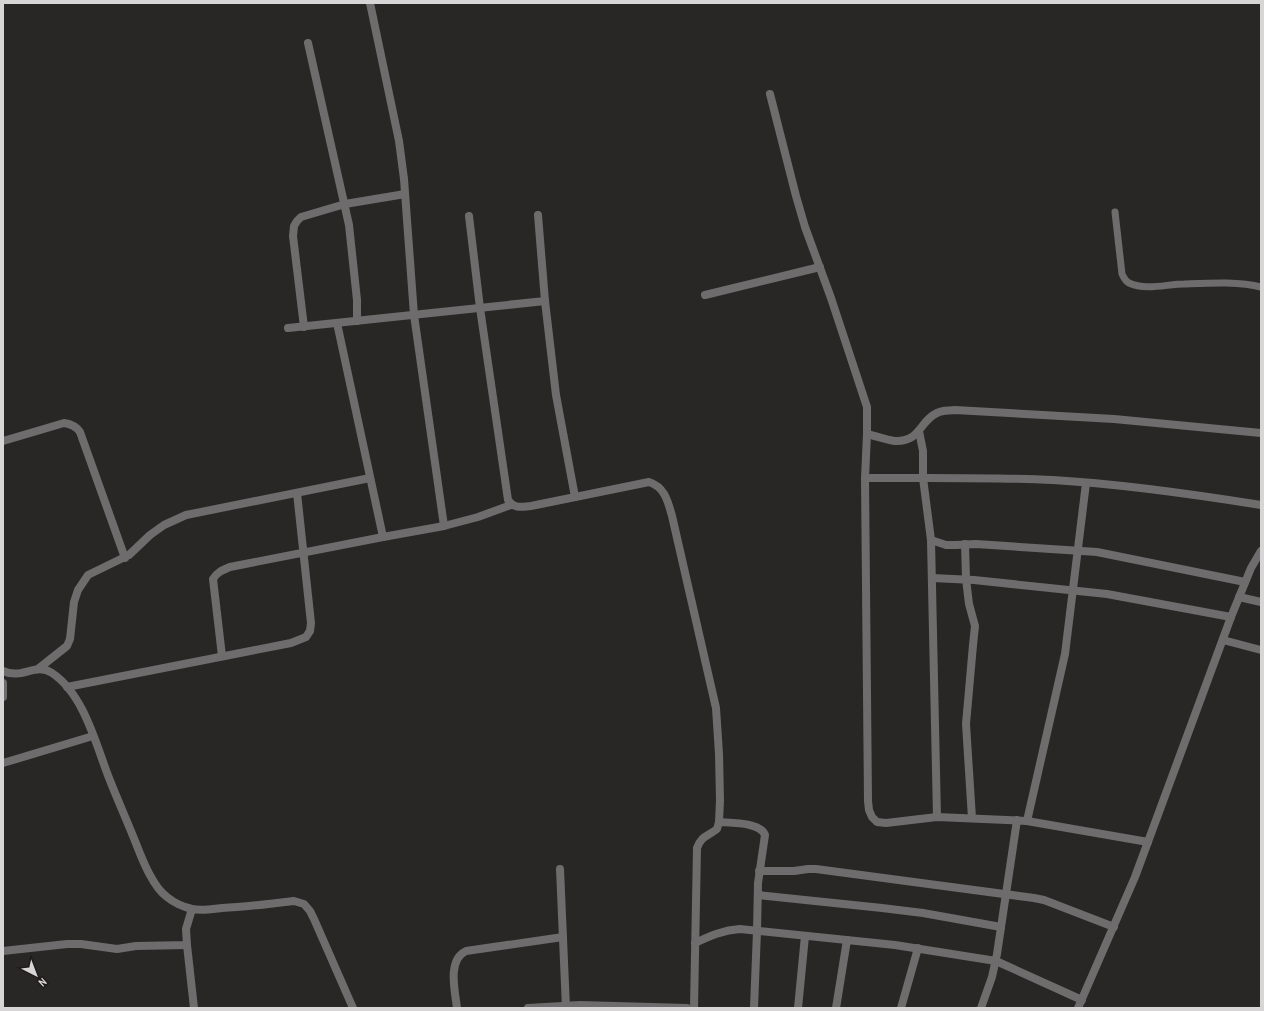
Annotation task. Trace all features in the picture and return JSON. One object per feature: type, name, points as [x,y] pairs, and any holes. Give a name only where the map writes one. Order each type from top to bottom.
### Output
[{"type":"street","points":[[370,3],[399,141],[405,194],[414,315],[444,526]]},
{"type":"street","points":[[308,43],[344,204],[354,270],[357,300],[357,321]]},
{"type":"street","points":[[770,94],[805,227],[867,407],[865,478],[866,644],[869,810],[872,817],[877,822],[937,817],[1017,820],[1148,842]]},
{"type":"street","points":[[304,326],[294,248],[294,226],[297,221],[301,217],[344,204],[405,194]]},
{"type":"street","points":[[538,215],[556,395],[575,497]]},
{"type":"street","points":[[469,216],[480,308],[507,496],[511,505],[518,508],[531,506],[649,482],[655,484],[666,496],[682,558],[716,708],[720,754],[719,822],[717,829],[705,835],[700,840],[697,848],[694,1008]]},
{"type":"street","points":[[705,295],[820,267]]},
{"type":"street","points":[[288,328],[546,301]]},
{"type":"street","points":[[338,323],[383,537]]},
{"type":"street","points":[[867,434],[894,441],[904,440],[913,437],[919,432],[930,417],[940,411],[955,410],[1114,419],[1261,433]]},
{"type":"street","points":[[3,441],[64,423],[76,427],[80,432],[125,558]]},
{"type":"street","points":[[919,432],[923,451],[923,478],[931,540],[937,817]]},
{"type":"street","points":[[3,671],[18,675],[38,669],[67,646],[70,639],[74,602],[83,581],[88,575],[125,558],[150,535],[164,525],[186,515],[370,478]]},
{"type":"street","points":[[865,478],[1035,479],[1176,492],[1261,505]]},
{"type":"street","points":[[1027,821],[1065,654],[1086,483]]},
{"type":"street","points":[[67,687],[222,656],[276,647],[306,637],[310,631],[311,623],[297,493]]},
{"type":"street","points":[[222,656],[213,588],[213,579],[216,574],[230,567],[444,526],[478,517],[511,505]]},
{"type":"street","points":[[931,540],[946,545],[976,544],[1097,552],[1245,582]]},
{"type":"street","points":[[965,544],[966,579],[969,604],[975,626],[972,645],[966,724],[972,818]]},
{"type":"street","points":[[695,943],[718,932],[728,929],[740,929],[918,948],[996,961],[1080,1004],[1135,877],[1231,617],[1245,582],[1261,551]]},
{"type":"street","points":[[1252,568],[1261,569]]},
{"type":"street","points":[[932,578],[966,579],[1107,594],[1231,617]]},
{"type":"street","points":[[1239,597],[1261,602]]},
{"type":"street","points":[[1223,640],[1261,650]]},
{"type":"street","points":[[38,669],[52,673],[67,687],[79,705],[143,861],[157,886],[167,897],[192,909],[208,910],[294,901],[304,904],[310,911],[318,926],[353,1008]]},
{"type":"street","points":[[3,683],[3,697]]},
{"type":"street","points":[[3,763],[93,736]]},
{"type":"street","points":[[981,1008],[996,961],[1017,820]]},
{"type":"street","points":[[719,822],[754,826],[763,831],[765,835],[759,871],[754,1008]]},
{"type":"street","points":[[560,868],[566,1007]]},
{"type":"street","points":[[759,871],[794,872],[808,869],[1006,894],[1044,900],[1114,927]]},
{"type":"street","points":[[758,895],[923,913],[1001,927]]},
{"type":"street","points":[[192,909],[186,929],[194,1008]]},
{"type":"street","points":[[798,1008],[805,936]]},
{"type":"street","points":[[457,1008],[454,986],[454,971],[457,959],[461,953],[466,951],[563,937]]},
{"type":"street","points":[[836,1008],[847,940]]},
{"type":"street","points":[[3,951],[66,944],[81,944],[117,949],[136,946],[187,945]]},
{"type":"street","points":[[901,1008],[918,948]]},
{"type":"street","points":[[528,1008],[580,1005],[687,1008]]},
{"type":"lane","points":[[1115,212],[1122,274],[1124,280],[1129,283],[1143,287],[1184,284],[1238,284],[1254,285],[1261,288]]}]
